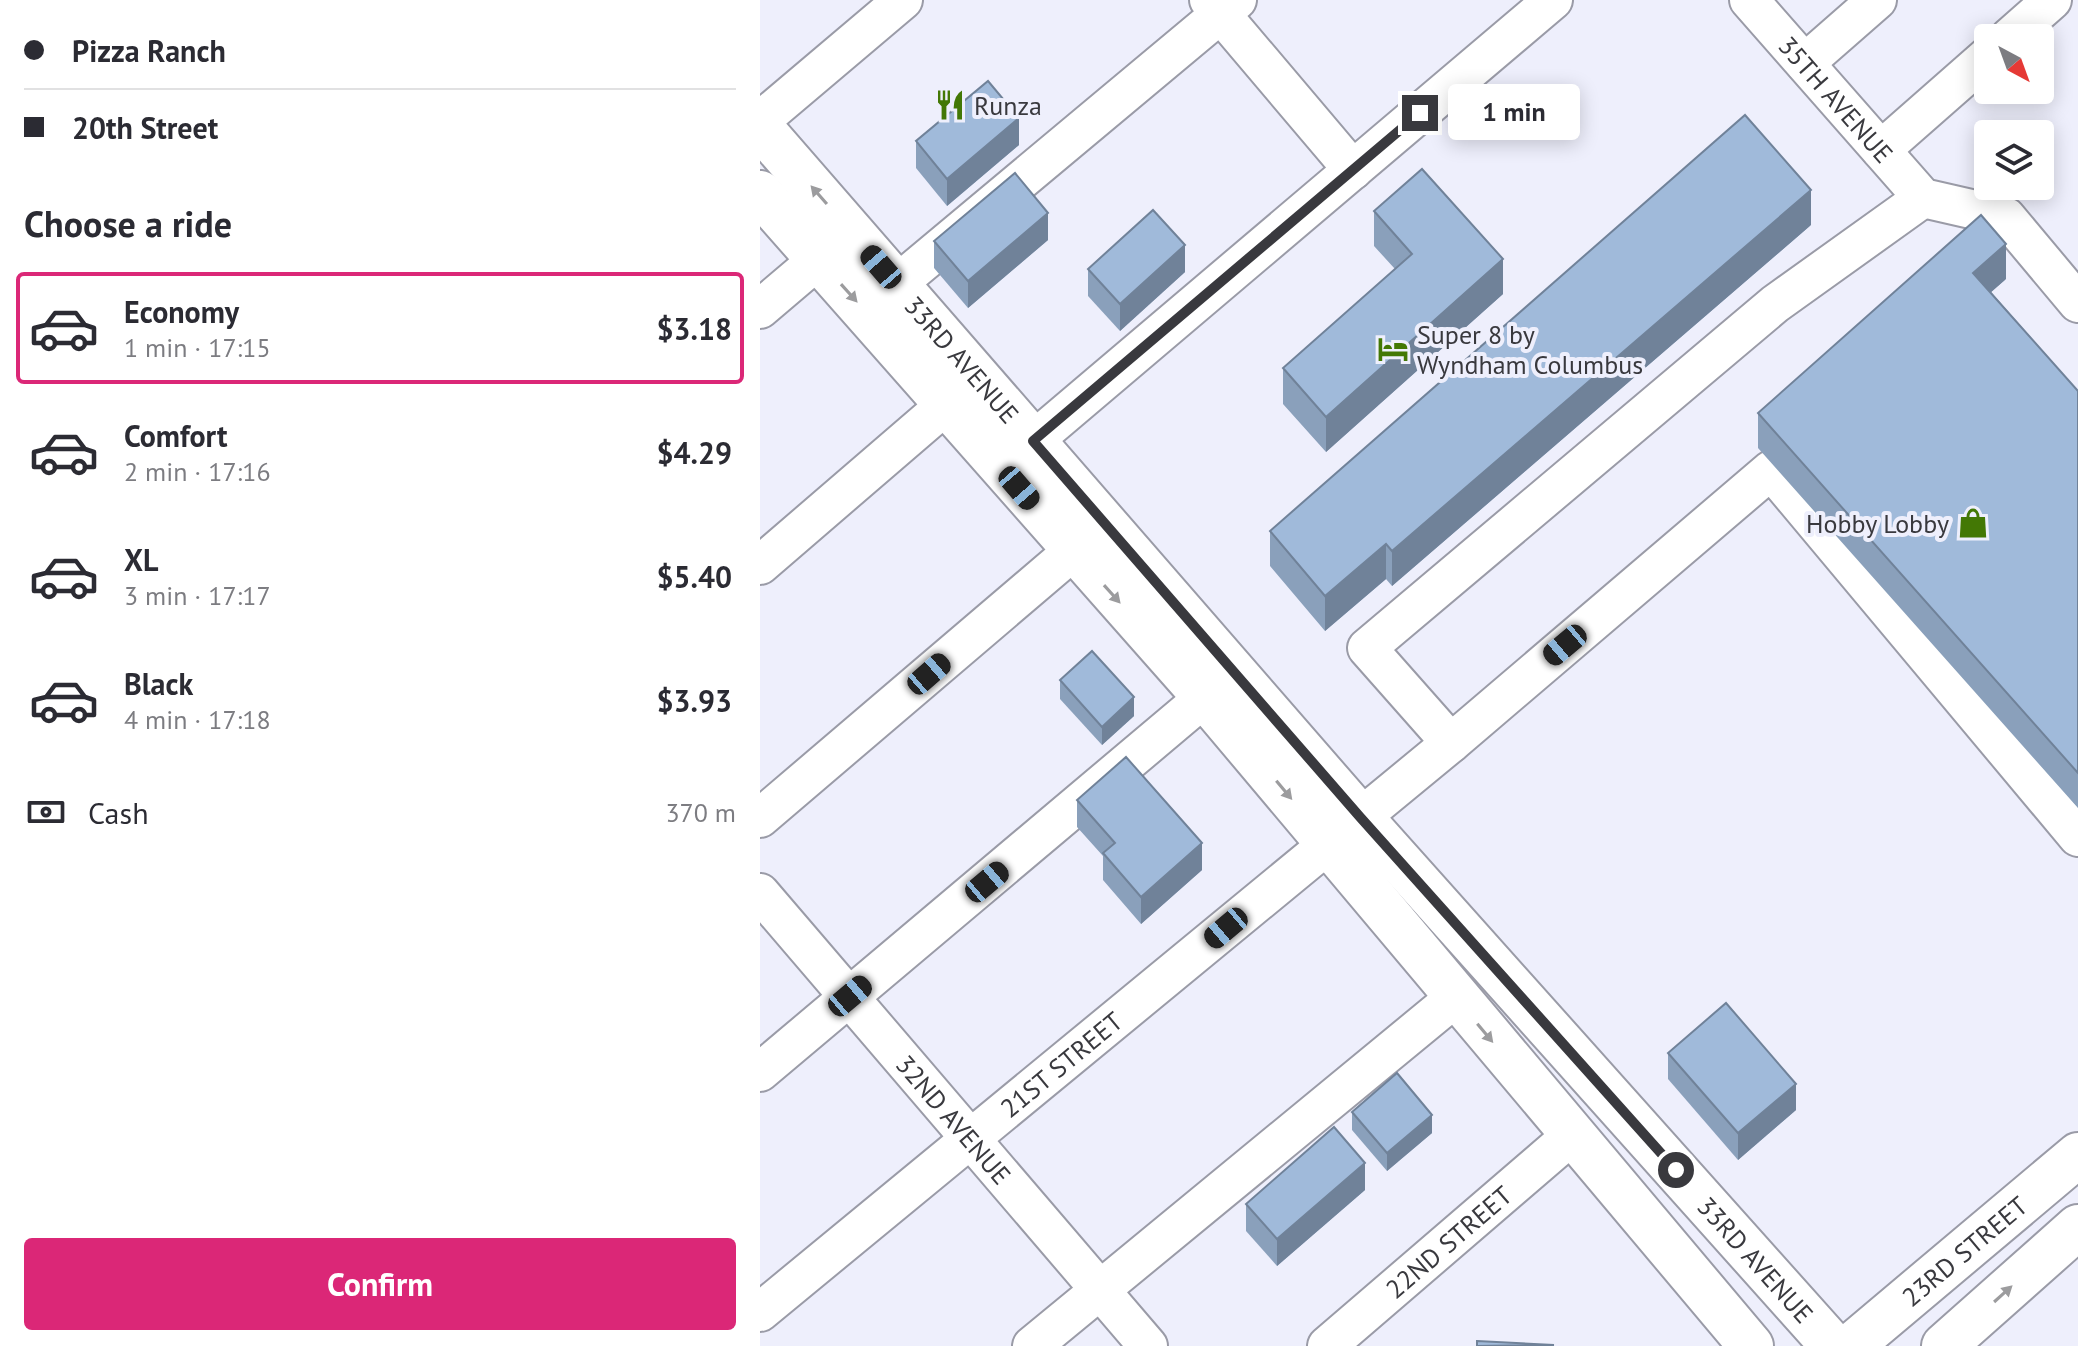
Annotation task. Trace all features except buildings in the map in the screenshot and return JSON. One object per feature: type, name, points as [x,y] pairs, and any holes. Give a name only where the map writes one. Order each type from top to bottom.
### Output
[{"type":"highway","name":"33RD AVENUE","points":[[760,127],[1033,441],[1345,830],[1456,997],[1751,1346]]},
{"type":"highway","name":"33RD AVENUE","points":[[760,193],[1205,697],[1345,830],[1833,1346]]},
{"type":"highway","name":"23RD STREET","points":[[1851,1346],[2078,1155]]},
{"type":"highway","points":[[1944,1346],[2078,1227]]},
{"type":"street","points":[[760,121],[903,0]]},
{"type":"street","points":[[1033,441],[1553,0]]},
{"type":"street","name":"35TH AVENUE","points":[[1749,0],[1923,198]]},
{"type":"street","points":[[1805,63],[1877,0]]},
{"type":"street","points":[[2025,24],[2052,0]]},
{"type":"street","points":[[897,284],[1222,5],[1353,170]]},
{"type":"street","points":[[1881,150],[1974,68]]},
{"type":"street","points":[[1451,743],[1367,648],[1775,304],[1923,198],[2006,217],[2078,303]]},
{"type":"street","points":[[760,309],[851,231]]},
{"type":"street","points":[[760,565],[947,404]]},
{"type":"street","name":"21ST STREET","points":[[760,1312],[1451,743],[1771,470],[2078,837]]},
{"type":"street","points":[[760,818],[1073,551]]},
{"type":"street","points":[[760,1072],[1205,697]]},
{"type":"street","name":"32ND AVENUE","points":[[760,893],[1148,1346]]},
{"type":"street","points":[[1032,1346],[1456,997]]},
{"type":"street","name":"22ND STREET","points":[[1327,1346],[1571,1136]]},
{"type":"place","name":"Runza","points":[[950,105]]},
{"type":"place","name":"Super 8 by Wyndham Columbus","points":[[1393,349]]},
{"type":"place","name":"Hobby Lobby","points":[[1973,523]]},
{"type":"route","points":[[1420,113],[1033,441],[1360,817],[1676,1170]]}]
